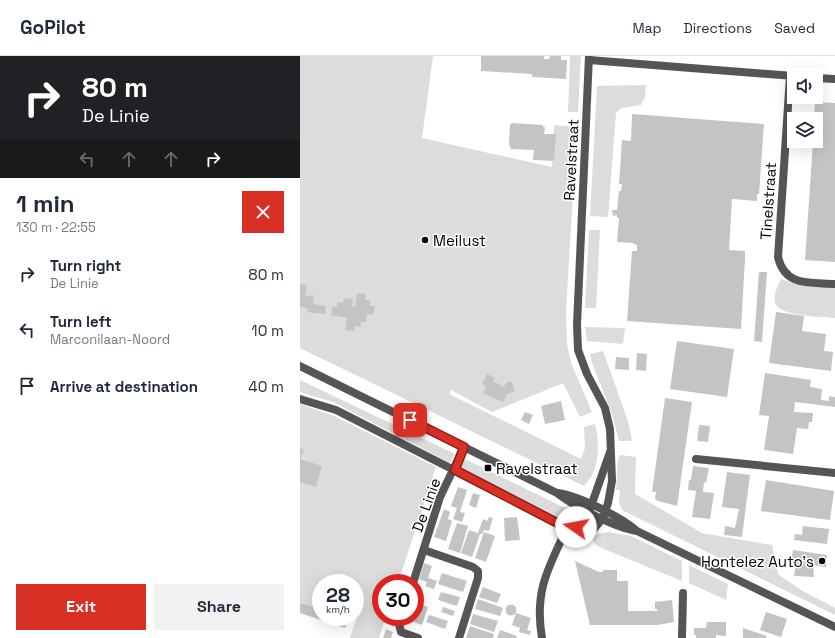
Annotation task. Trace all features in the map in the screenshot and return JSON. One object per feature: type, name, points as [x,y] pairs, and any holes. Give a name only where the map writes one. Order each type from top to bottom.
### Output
[{"type":"street","points":[[589,58],[787,76]]},
{"type":"street","name":"Ravelstraat","points":[[589,58],[577,325],[578,350],[587,374],[605,408],[610,429],[612,481],[604,515]]},
{"type":"street","points":[[823,78],[835,79]]},
{"type":"street","name":"Tinelstraat","points":[[790,104],[778,257],[780,268],[795,281],[835,284]]},
{"type":"street","points":[[300,366],[557,493],[567,501],[628,524],[637,531],[835,627]]},
{"type":"street","points":[[300,399],[336,410],[582,535],[589,533],[598,526],[604,515]]},
{"type":"street","name":"De Linie","points":[[416,574],[440,497],[455,470],[464,447]]},
{"type":"street","name":"Ravelstraat","points":[[567,528],[576,527],[579,525],[590,509],[610,452]]},
{"type":"street","points":[[696,459],[835,473]]},
{"type":"street","points":[[542,638],[539,608],[541,588],[547,570],[567,528]]},
{"type":"street","name":"De Linie","points":[[424,550],[473,567],[478,571],[478,578],[459,638]]},
{"type":"street","points":[[682,638],[684,592]]},
{"type":"street","points":[[400,626],[401,632],[418,638]]},
{"type":"shaded area","name":"Meilust","points":[[300,56],[433,56],[422,138],[552,167],[554,125],[577,127],[566,310],[567,344],[571,363],[592,412],[580,417],[563,383],[492,412],[451,390],[449,394],[581,459],[585,448],[584,427],[595,424],[598,440],[596,465],[589,480],[584,486],[300,348]]},
{"type":"shaded area","points":[[570,56],[581,56],[578,112],[568,112]]},
{"type":"shaded area","points":[[646,85],[645,97],[641,105],[621,108],[616,113],[608,217],[590,216],[597,86]]},
{"type":"shaded area","points":[[589,230],[600,230],[596,308],[585,308]]},
{"type":"shaded area","points":[[781,279],[796,284],[835,287],[835,318],[795,314],[781,309],[775,303],[775,296]]},
{"type":"shaded area","points":[[585,327],[625,328],[623,344],[587,341]]},
{"type":"shaded area","points":[[603,351],[628,421],[632,441],[619,441],[612,414],[592,363],[590,354]]},
{"type":"shaded area","points":[[300,380],[455,454],[450,463],[333,402],[300,392]]},
{"type":"shaded area","points":[[300,404],[334,416],[436,467],[401,574],[372,574],[372,626],[383,626],[379,638],[350,638],[354,626],[364,626],[364,574],[312,574],[312,606],[300,603]]},
{"type":"shaded area","points":[[621,455],[636,457],[635,494],[702,533],[772,545],[778,574],[801,590],[835,608],[835,615],[622,510],[619,503],[620,490],[616,490],[618,458]]},
{"type":"shaded area","points":[[465,459],[567,509],[561,520],[461,468]]},
{"type":"shaded area","points":[[609,532],[631,536],[682,561],[682,581],[604,549],[596,545],[591,537],[597,534]]},
{"type":"shaded area","points":[[689,565],[728,584],[726,600],[689,583]]},
{"type":"building","points":[[481,56],[544,56],[544,59],[549,59],[550,56],[561,56],[561,60],[567,60],[566,79],[532,77],[532,74],[481,71]]},
{"type":"building","points":[[835,103],[835,262],[805,260],[813,148],[823,148],[823,112],[814,112],[815,104]]},
{"type":"building","points":[[632,114],[764,124],[759,194],[757,194],[757,201],[732,199],[729,250],[745,251],[741,329],[627,321],[632,251],[637,251],[637,245],[634,243],[617,242],[619,218],[617,218],[617,215],[613,216],[612,210],[617,210],[619,191],[621,191],[622,184],[619,184],[622,140],[631,141]]},
{"type":"building","points":[[512,123],[543,125],[543,127],[545,127],[544,134],[556,134],[554,161],[533,160],[534,150],[511,149],[509,144],[510,125]]},
{"type":"building","points":[[759,272],[767,272],[762,342],[754,341]]},
{"type":"building","points":[[300,284],[307,285],[305,297],[314,295],[313,304],[326,306],[325,314],[307,312],[308,308],[300,307]]},
{"type":"building","points":[[357,293],[366,294],[365,300],[370,300],[370,306],[375,306],[373,315],[367,314],[366,322],[361,322],[360,327],[355,326],[354,331],[345,330],[347,318],[331,315],[332,307],[337,307],[338,302],[343,303],[344,298],[353,299],[352,306],[355,307]]},
{"type":"building","points":[[776,312],[804,316],[802,331],[826,334],[824,351],[833,352],[831,371],[769,363]]},
{"type":"building","points":[[677,341],[734,349],[727,397],[670,389]]},
{"type":"building","points":[[637,353],[647,354],[646,371],[636,370]]},
{"type":"building","points":[[616,357],[629,358],[629,370],[615,369]]},
{"type":"building","points":[[765,373],[811,380],[810,387],[822,389],[821,400],[829,401],[829,396],[835,397],[835,407],[795,402],[794,412],[813,413],[812,422],[809,422],[808,429],[797,428],[793,454],[764,450],[769,416],[759,415]]},
{"type":"building","points":[[487,374],[495,378],[493,381],[504,387],[506,383],[511,381],[515,391],[507,394],[503,402],[483,393],[486,386],[482,384]]},
{"type":"building","points":[[665,398],[692,402],[677,506],[658,501],[655,499],[656,492],[652,492]]},
{"type":"building","points":[[561,401],[565,420],[545,424],[541,406]]},
{"type":"building","points":[[525,412],[533,415],[529,424],[521,420]]},
{"type":"building","points":[[699,425],[710,426],[708,442],[697,441]]},
{"type":"building","points":[[300,448],[304,450],[300,459]]},
{"type":"building","points":[[300,459],[322,466],[316,487],[300,482]]},
{"type":"building","points":[[693,466],[709,468],[706,483],[704,482],[703,492],[714,493],[710,519],[692,517],[696,491],[688,490]]},
{"type":"building","points":[[727,472],[750,475],[742,537],[724,535],[725,526],[735,528],[739,509],[722,507]]},
{"type":"building","points":[[766,480],[834,491],[830,520],[761,511]]},
{"type":"building","points":[[458,487],[467,490],[460,512],[465,513],[462,522],[453,519],[457,508],[451,506]]},
{"type":"building","points":[[473,493],[480,495],[476,508],[469,505]]},
{"type":"building","points":[[444,509],[450,512],[448,519],[452,521],[446,541],[434,537]]},
{"type":"building","points":[[489,517],[493,518],[489,531],[484,530],[482,534],[480,534],[472,557],[461,553],[469,530],[478,533],[483,519],[487,521]]},
{"type":"building","points":[[517,517],[520,540],[505,541],[504,518]]},
{"type":"building","points":[[457,523],[468,526],[460,553],[448,549]]},
{"type":"building","points":[[803,526],[829,529],[827,544],[794,540],[795,534],[802,535]]},
{"type":"building","points":[[484,532],[495,536],[486,562],[475,558]]},
{"type":"building","points":[[793,550],[827,555],[826,567],[813,565],[814,577],[794,576],[796,562],[791,561]]},
{"type":"building","points":[[575,561],[599,572],[603,572],[603,570],[617,570],[617,581],[628,581],[628,611],[657,611],[657,609],[655,609],[655,602],[672,600],[674,622],[658,625],[590,625]]},
{"type":"building","points":[[424,563],[432,566],[428,578],[437,581],[434,589],[425,586],[427,582],[424,581],[424,574],[421,574]]},
{"type":"building","points":[[442,573],[467,581],[463,592],[438,584]]},
{"type":"building","points":[[483,587],[501,594],[497,603],[479,597]]},
{"type":"building","points":[[441,592],[460,597],[457,606],[438,600]]},
{"type":"building","points":[[478,599],[503,608],[500,616],[475,609]]},
{"type":"building","points":[[300,603],[312,606],[312,617],[300,613]]},
{"type":"building","points":[[509,605],[513,605],[515,606],[515,614],[509,615],[506,612],[506,608]]},
{"type":"building","points":[[424,606],[428,607],[424,619]]},
{"type":"building","points":[[443,607],[455,611],[453,616],[441,612]]},
{"type":"building","points":[[766,612],[787,619],[781,637],[760,630]]},
{"type":"building","points":[[516,613],[531,618],[527,630],[531,631],[530,635],[519,632],[520,628],[512,625]]},
{"type":"building","points":[[473,614],[498,621],[494,632],[470,624]]},
{"type":"building","points":[[429,615],[448,621],[445,629],[426,622]]},
{"type":"building","points":[[707,622],[726,622],[726,636],[716,635],[716,638],[696,638],[696,635],[694,635],[694,628],[706,628]]},
{"type":"building","points":[[470,626],[494,634],[493,638],[466,638]]},
{"type":"building","points":[[743,628],[767,636],[766,638],[743,638]]},
{"type":"building","points":[[386,629],[393,632],[391,638],[383,638]]},
{"type":"building","points":[[500,630],[517,636],[516,638],[497,638]]},
{"type":"place","name":"Meilust","points":[[425,240]]},
{"type":"place","name":"Ravelstraat","points":[[488,468]]},
{"type":"place","name":"Hontelez Auto's","points":[[822,561]]},
{"type":"route","points":[[410,420],[464,447],[455,470],[567,528],[576,527]]}]
